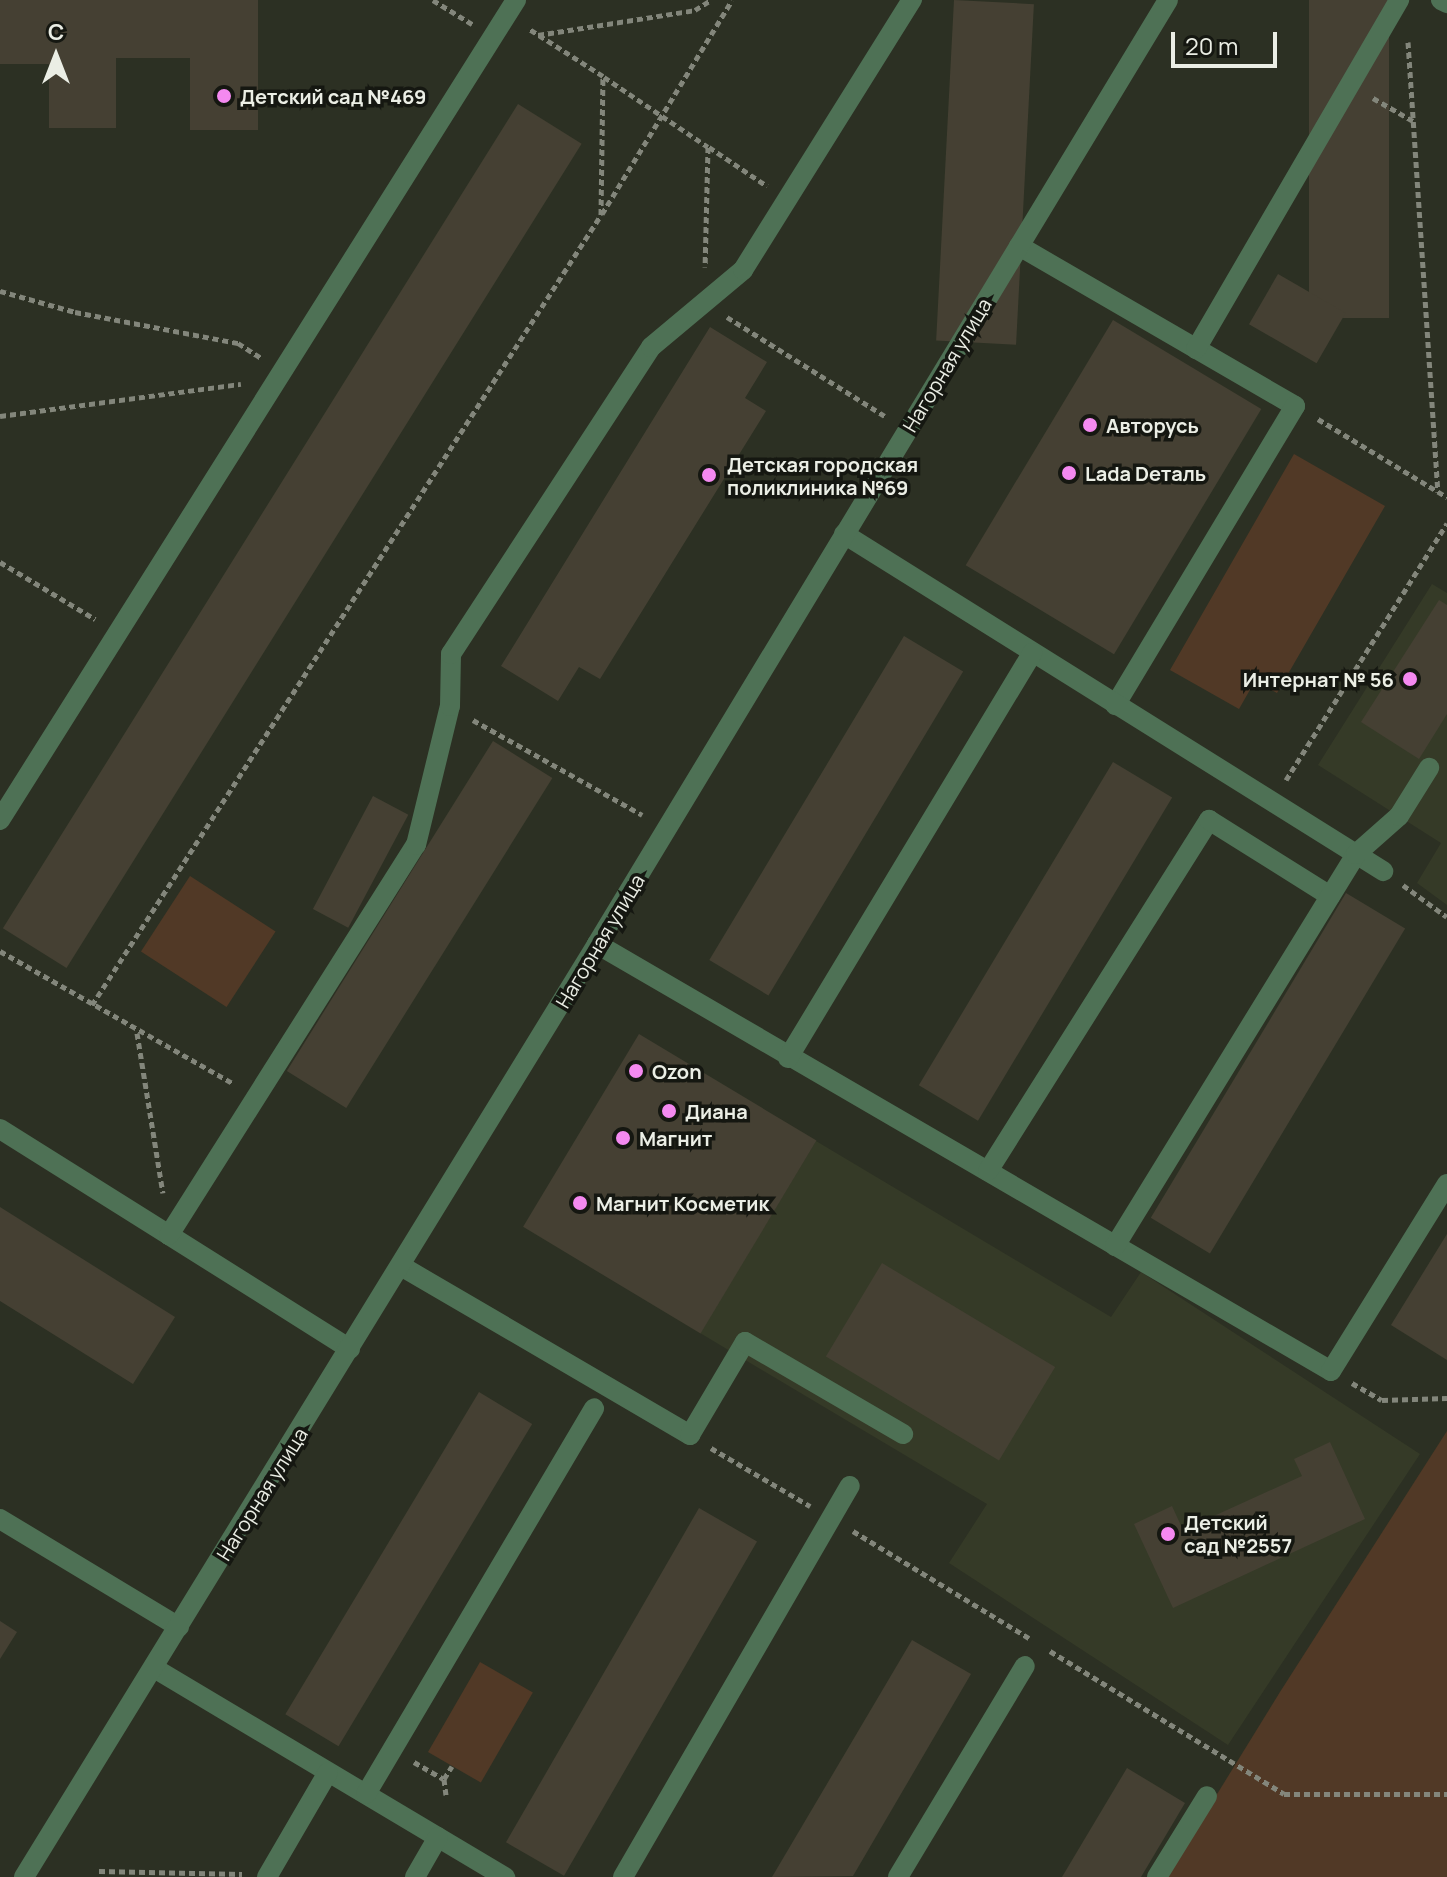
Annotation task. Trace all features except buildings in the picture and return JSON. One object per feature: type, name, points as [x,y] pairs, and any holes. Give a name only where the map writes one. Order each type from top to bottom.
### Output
[{"type":"street","points":[[169,1235],[416,845],[450,706],[451,654],[651,347],[743,270],[912,0]]},
{"type":"street","name":"Нагорная улица","points":[[24,1877],[401,1266],[1168,0]]},
{"type":"street","points":[[1196,349],[1399,0]]},
{"type":"street","points":[[1441,0],[1447,3]]},
{"type":"street","points":[[0,820],[512,8]]},
{"type":"street","points":[[1019,246],[1295,406],[1115,705]]},
{"type":"street","points":[[844,534],[1383,871]]},
{"type":"street","points":[[788,1058],[1032,653]]},
{"type":"street","points":[[1115,1246],[1356,854],[1399,816],[1429,768]]},
{"type":"street","points":[[988,1171],[1209,820],[1330,896]]},
{"type":"street","points":[[597,944],[788,1058],[1331,1371],[1447,1184]]},
{"type":"street","points":[[0,1129],[350,1349]]},
{"type":"street","points":[[401,1266],[690,1435],[745,1342],[903,1434]]},
{"type":"street","points":[[366,1794],[594,1408]]},
{"type":"street","points":[[623,1877],[850,1486]]},
{"type":"street","points":[[0,1519],[179,1627]]},
{"type":"street","points":[[898,1877],[1025,1666]]},
{"type":"street","points":[[154,1668],[505,1877]]},
{"type":"street","points":[[268,1876],[328,1772]]},
{"type":"street","points":[[1157,1877],[1207,1796]]},
{"type":"street","points":[[415,1877],[438,1837]]},
{"type":"path","points":[[433,0],[493,37]]},
{"type":"path","points":[[538,35],[695,10],[711,0]]},
{"type":"path","points":[[92,1005],[601,215],[732,0]]},
{"type":"path","points":[[512,8],[538,35],[603,76],[601,215]]},
{"type":"path","points":[[1408,30],[1438,492]]},
{"type":"path","points":[[1350,85],[1414,122]]},
{"type":"path","points":[[708,147],[787,200]]},
{"type":"path","points":[[0,291],[75,312],[238,343],[280,376]]},
{"type":"path","points":[[0,416],[280,376]]},
{"type":"path","points":[[1295,406],[1447,497]]},
{"type":"path","points":[[1271,803],[1447,523]]},
{"type":"path","points":[[0,562],[118,633]]},
{"type":"path","points":[[450,706],[667,829]]},
{"type":"path","points":[[1383,871],[1447,917]]},
{"type":"path","points":[[0,951],[137,1032],[257,1097]]},
{"type":"path","points":[[137,1032],[169,1235]]},
{"type":"path","points":[[1331,1371],[1382,1400],[1447,1398]]},
{"type":"path","points":[[690,1435],[1284,1794],[1447,1794]]},
{"type":"path","points":[[392,1750],[444,1779]]},
{"type":"path","points":[[446,1795],[444,1779],[452,1766]]},
{"type":"path","points":[[99,1871],[268,1876]]},
{"type":"shaded area","points":[[1294,454],[1385,506],[1277,693],[1255,681],[1239,709],[1170,670]]},
{"type":"shaded area","name":"Интернат № 56","points":[[1432,584],[1447,593],[1447,905],[1417,883],[1441,843],[1318,765]]},
{"type":"shaded area","points":[[190,876],[276,932],[227,1007],[141,951]]},
{"type":"shaded area","name":"Детский сад №2557","points":[[816,1141],[1111,1317],[1141,1272],[1420,1454],[1228,1745],[949,1563],[987,1504],[700,1333]]},
{"type":"shaded area","points":[[1447,1431],[1447,1877],[1166,1877],[1280,1692]]},
{"type":"shaded area","points":[[480,1662],[533,1692],[481,1783],[428,1752]]},
{"type":"place","name":"Детский сад №469","points":[[224,96]]},
{"type":"place","name":"Авторусь","points":[[1090,425]]},
{"type":"place","name":"Lada Dеталь","points":[[1069,473]]},
{"type":"place","name":"Детская городская поликлиника №69","points":[[709,475]]},
{"type":"place","name":"Интернат № 56","points":[[1410,679]]},
{"type":"place","name":"Ozon","points":[[636,1071]]},
{"type":"place","name":"Диана","points":[[669,1111]]},
{"type":"place","name":"Магнит","points":[[623,1138]]},
{"type":"place","name":"Магнит Косметик","points":[[580,1203]]},
{"type":"place","name":"Детский сад №2557","points":[[1168,1534]]}]
